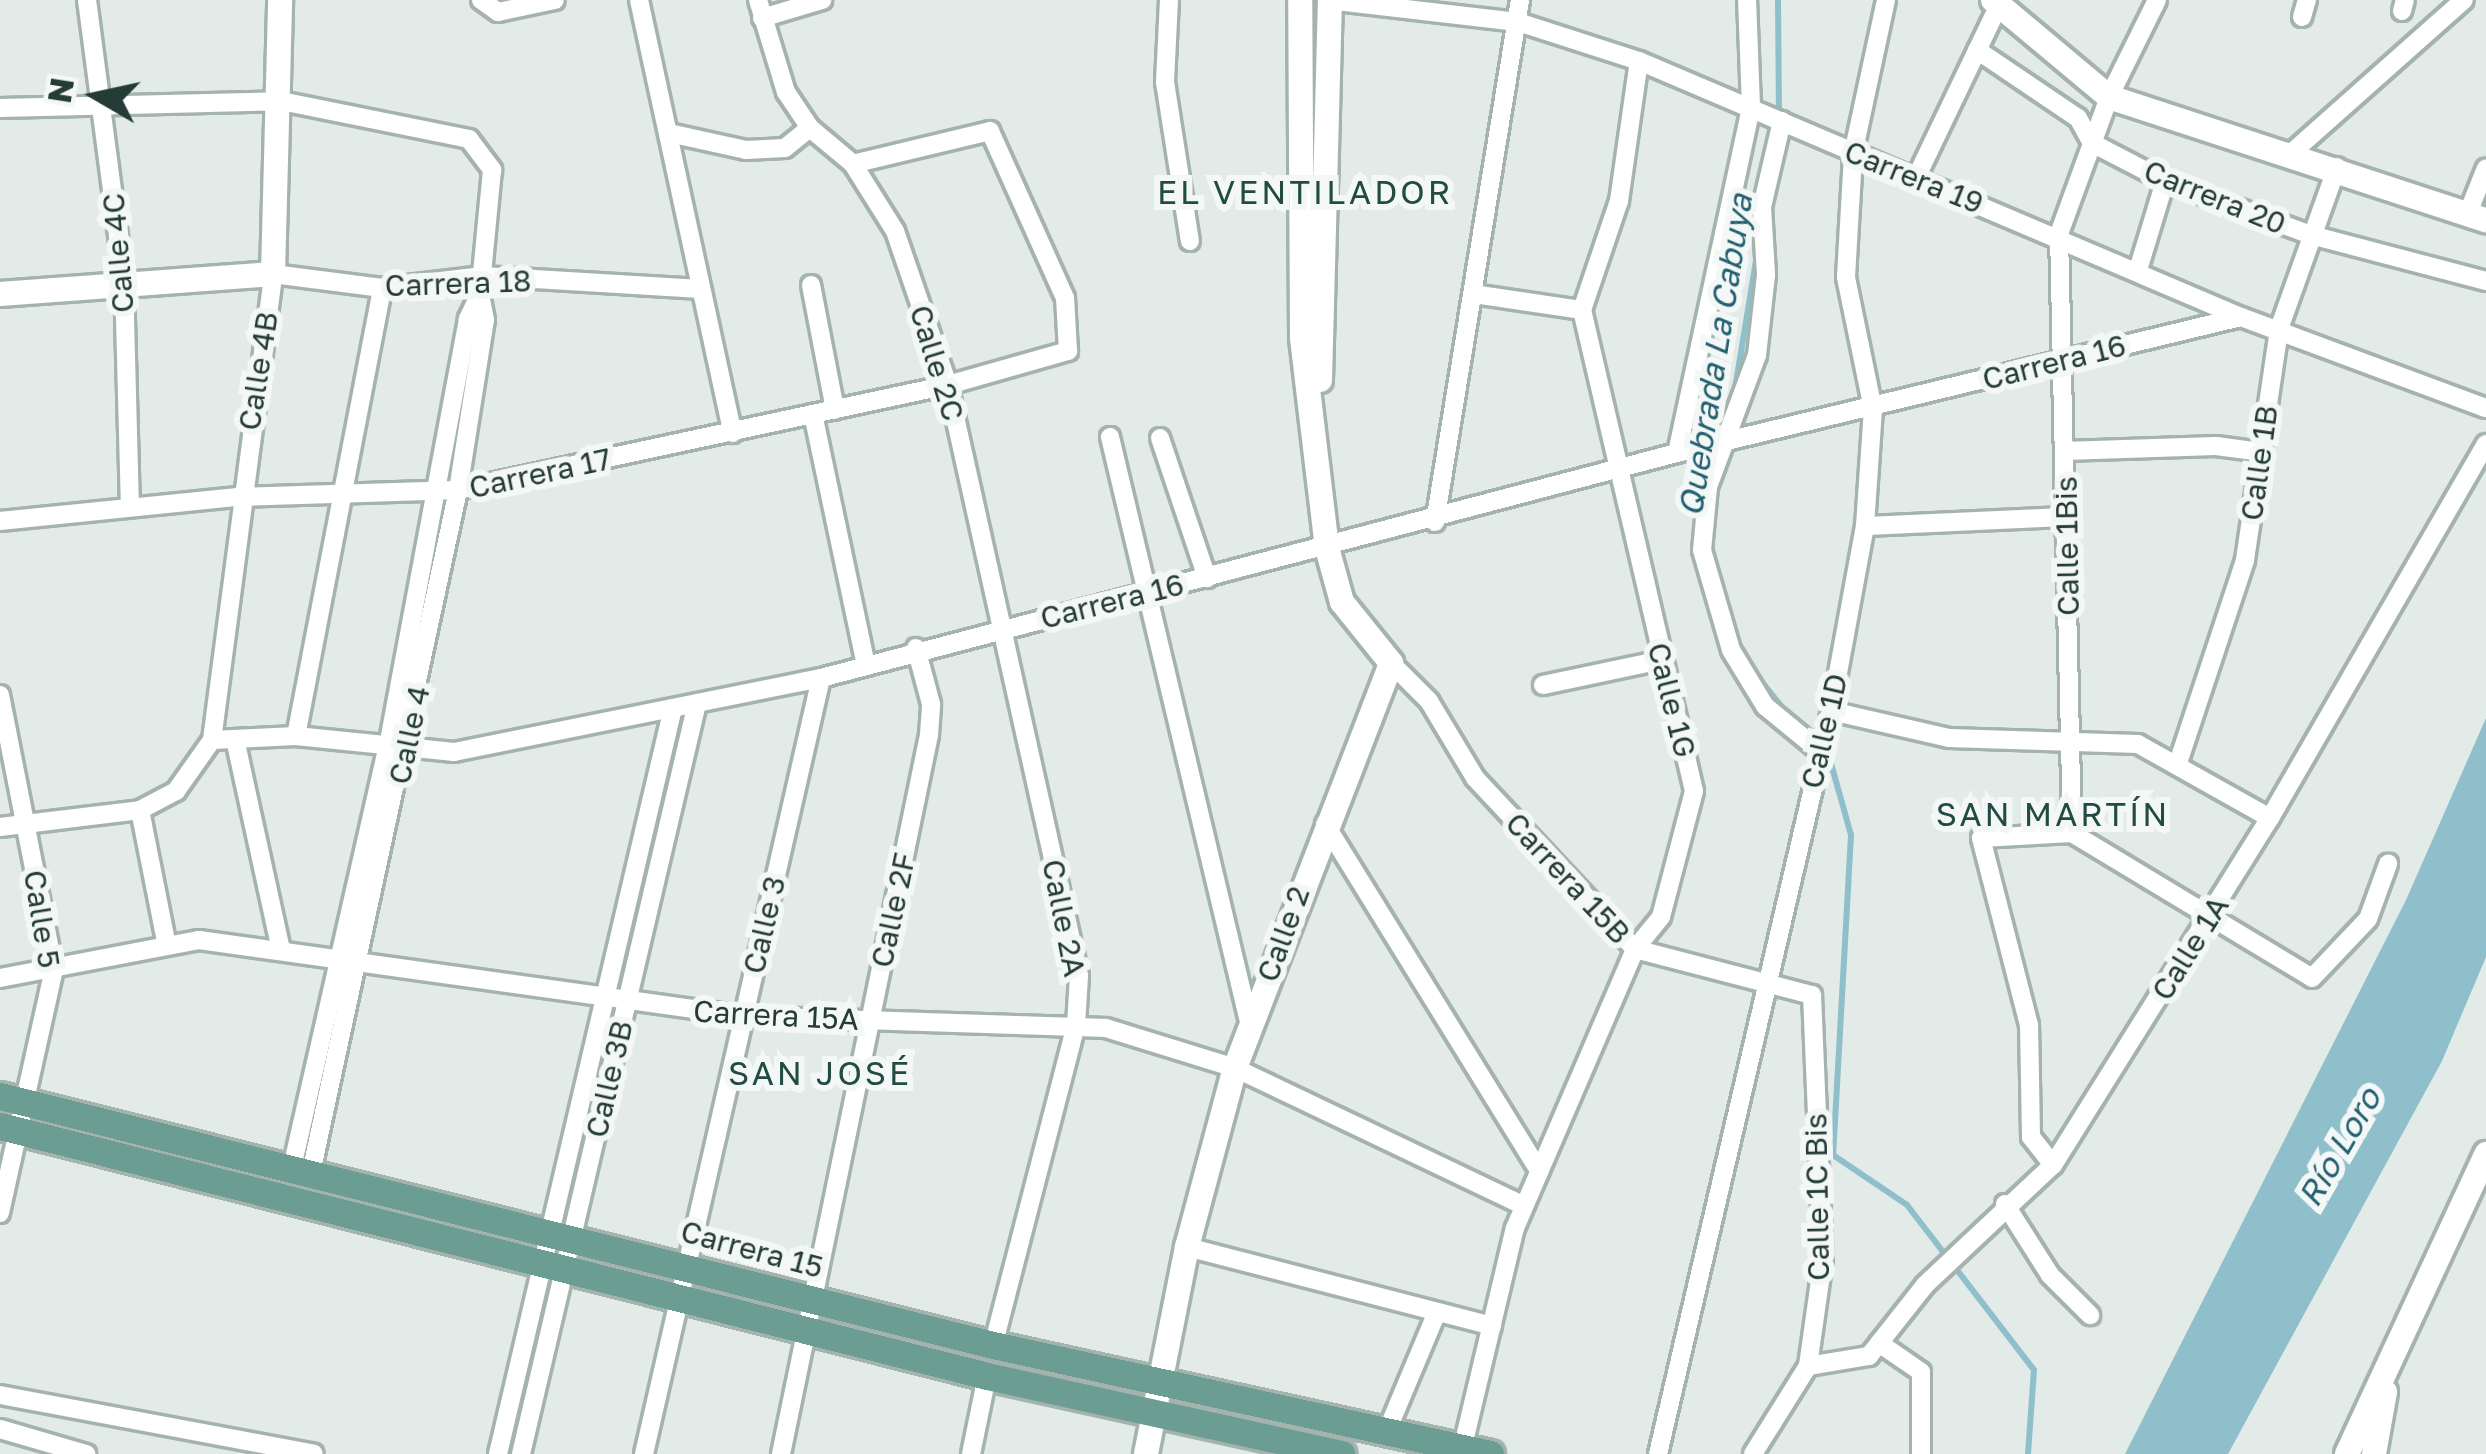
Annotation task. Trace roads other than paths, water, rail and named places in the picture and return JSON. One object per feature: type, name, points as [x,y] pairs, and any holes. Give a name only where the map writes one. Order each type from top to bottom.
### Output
[{"type":"main road","name":"Carrera 15","points":[[11,1114],[301,1171],[561,1233],[993,1346],[1472,1452]]},
{"type":"main road","points":[[11,1114],[554,1264],[987,1376],[1342,1454]]},
{"type":"street","name":"Calle 4C","points":[[87,0],[124,280],[130,507]]},
{"type":"street","name":"Calle 4B","points":[[212,740],[238,497],[273,274],[280,0]]},
{"type":"street","points":[[481,0],[498,12],[555,0]]},
{"type":"street","points":[[639,0],[734,433]]},
{"type":"street","points":[[669,133],[746,150],[785,148],[810,128],[775,67],[760,9],[822,0]]},
{"type":"street","points":[[1169,0],[1165,82],[1190,241]]},
{"type":"street","points":[[1300,0],[1302,337],[1318,436],[1327,548],[1342,602],[1391,663]]},
{"type":"street","points":[[1318,436],[1330,0]]},
{"type":"street","name":"Carrera 19","points":[[1330,0],[1518,22],[1639,61],[1915,180],[2059,234],[2240,317],[2486,408]]},
{"type":"street","points":[[1435,522],[1520,0]]},
{"type":"street","points":[[1747,0],[1772,117],[1762,207],[1765,258],[1756,356],[1708,487],[1702,550],[1731,650],[1765,706],[1821,752]]},
{"type":"street","name":"Calle 1D","points":[[1658,1454],[1765,977],[1831,711],[1865,526],[1873,409],[1846,277],[1853,154],[1886,0]]},
{"type":"street","name":"Calle 1Bis","points":[[2072,833],[2059,234],[2109,97],[2156,0]]},
{"type":"street","points":[[2288,156],[2464,0]]},
{"type":"street","points":[[1915,180],[1996,3]]},
{"type":"street","name":"Carrera 20","points":[[1996,3],[2109,97],[2477,216]]},
{"type":"street","name":"Carrera 20","points":[[1977,50],[2078,118],[2092,143],[2165,182],[2311,235],[2486,281]]},
{"type":"street","points":[[1474,294],[1582,310],[1619,201],[1639,61]]},
{"type":"street","points":[[0,109],[281,100]]},
{"type":"street","name":"Calle 4","points":[[281,100],[469,139],[492,170],[481,285],[468,320],[449,491],[353,957],[301,1171]]},
{"type":"street","points":[[1677,454],[1772,117]]},
{"type":"street","name":"Calle 2C","points":[[810,128],[853,164],[895,230],[948,385],[1000,629]]},
{"type":"street","name":"Carrera 17","points":[[0,521],[238,497],[339,500],[449,491],[948,385],[1068,351],[1065,298],[990,131],[853,164]]},
{"type":"street","name":"Calle 1B","points":[[2179,760],[2245,560],[2278,329],[2337,167]]},
{"type":"street","points":[[2477,216],[2486,168]]},
{"type":"street","points":[[2138,270],[2165,182]]},
{"type":"street","name":"Carrera 18","points":[[0,294],[124,280],[273,274],[382,288],[701,289]]},
{"type":"street","points":[[811,285],[835,410]]},
{"type":"street","points":[[296,736],[382,288]]},
{"type":"street","name":"Calle 1G","points":[[1472,1452],[1492,1326],[1524,1206],[1635,950],[1661,916],[1694,791],[1615,471],[1582,310]]},
{"type":"street","name":"Carrera 16","points":[[212,740],[296,736],[454,752],[821,678],[865,660],[1435,522],[1677,454],[2240,317]]},
{"type":"street","points":[[813,415],[865,660]]},
{"type":"street","points":[[1110,437],[1250,1026]]},
{"type":"street","points":[[1160,438],[1207,578]]},
{"type":"street","name":"Calle 1A","points":[[1808,1366],[1869,1356],[1941,1269],[2005,1204],[2053,1165],[2270,818],[2486,444]]},
{"type":"street","points":[[2064,451],[2260,452]]},
{"type":"street","points":[[1865,526],[2066,517]]},
{"type":"street","name":"Calle 2A","points":[[993,1346],[1076,1025],[1079,976],[1000,629]]},
{"type":"street","name":"Calle 2F","points":[[781,1454],[929,735],[931,704],[916,648]]},
{"type":"street","points":[[1543,685],[1662,660]]},
{"type":"street","name":"Calle 2","points":[[1146,1454],[1187,1247],[1235,1068],[1325,824],[1391,663]]},
{"type":"street","name":"Carrera 15B","points":[[1391,663],[1429,701],[1475,778],[1635,950],[1765,977],[1811,995]]},
{"type":"street","name":"Calle 3","points":[[644,1454],[821,678]]},
{"type":"street","name":"Calle 5","points":[[0,694],[54,969],[11,1114],[0,1213]]},
{"type":"street","name":"Calle 3B","points":[[561,1233],[626,1004],[697,703]]},
{"type":"street","name":"Calle 3B","points":[[521,1454],[604,1002],[673,708]]},
{"type":"street","points":[[1831,711],[1949,738],[2138,743],[2179,760],[2270,818]]},
{"type":"street","points":[[0,827],[140,810],[176,791],[212,740]]},
{"type":"street","points":[[235,740],[280,946]]},
{"type":"street","points":[[140,810],[166,941]]},
{"type":"street","points":[[1325,824],[1539,1172]]},
{"type":"street","points":[[2053,1165],[2031,1137],[2030,1025],[1981,838],[2072,833],[2312,978],[2368,919],[2388,864]]},
{"type":"street","name":"Carrera 15A","points":[[0,978],[166,941],[280,946],[604,1002],[743,1016],[1076,1025],[1235,1068],[1524,1206]]},
{"type":"street","name":"Calle 1C Bis","points":[[1753,1454],[1808,1366],[1823,1260],[1811,995]]},
{"type":"street","points":[[2347,1454],[2486,1154]]},
{"type":"street","points":[[2005,1204],[2050,1275],[2090,1315]]},
{"type":"street","points":[[1187,1247],[1492,1326]]},
{"type":"street","name":"Calle 3B","points":[[498,1454],[554,1264]]},
{"type":"street","points":[[1388,1431],[1437,1312]]},
{"type":"street","points":[[1879,1343],[1921,1372],[1921,1454]]},
{"type":"street","points":[[2374,1454],[2390,1360]]},
{"type":"street","points":[[971,1454],[987,1376]]},
{"type":"street","points":[[0,1395],[242,1446],[314,1454]]},
{"type":"street","points":[[0,1429],[86,1454]]},
{"type":"water","name":"Río Loro","points":[[2486,718],[2486,957],[2442,1061],[2228,1454],[2125,1454],[2406,900]]},
{"type":"waterway","name":"Quebrada La Cabuya","points":[[1778,0],[1779,116]]},
{"type":"waterway","name":"Quebrada La Cabuya","points":[[1734,395],[1757,254]]},
{"type":"waterway","name":"Quebrada La Cabuya","points":[[1757,676],[1786,712]]},
{"type":"waterway","name":"Quebrada La Cabuya","points":[[1827,749],[1851,835],[1833,1155],[1907,1205],[2034,1370],[2028,1454]]},
{"type":"district","name":"EL VENTILADOR","points":[[1305,192]]},
{"type":"district","name":"SAN MARTÍN","points":[[2053,814]]},
{"type":"district","name":"SAN JOSÉ","points":[[820,1073]]}]
